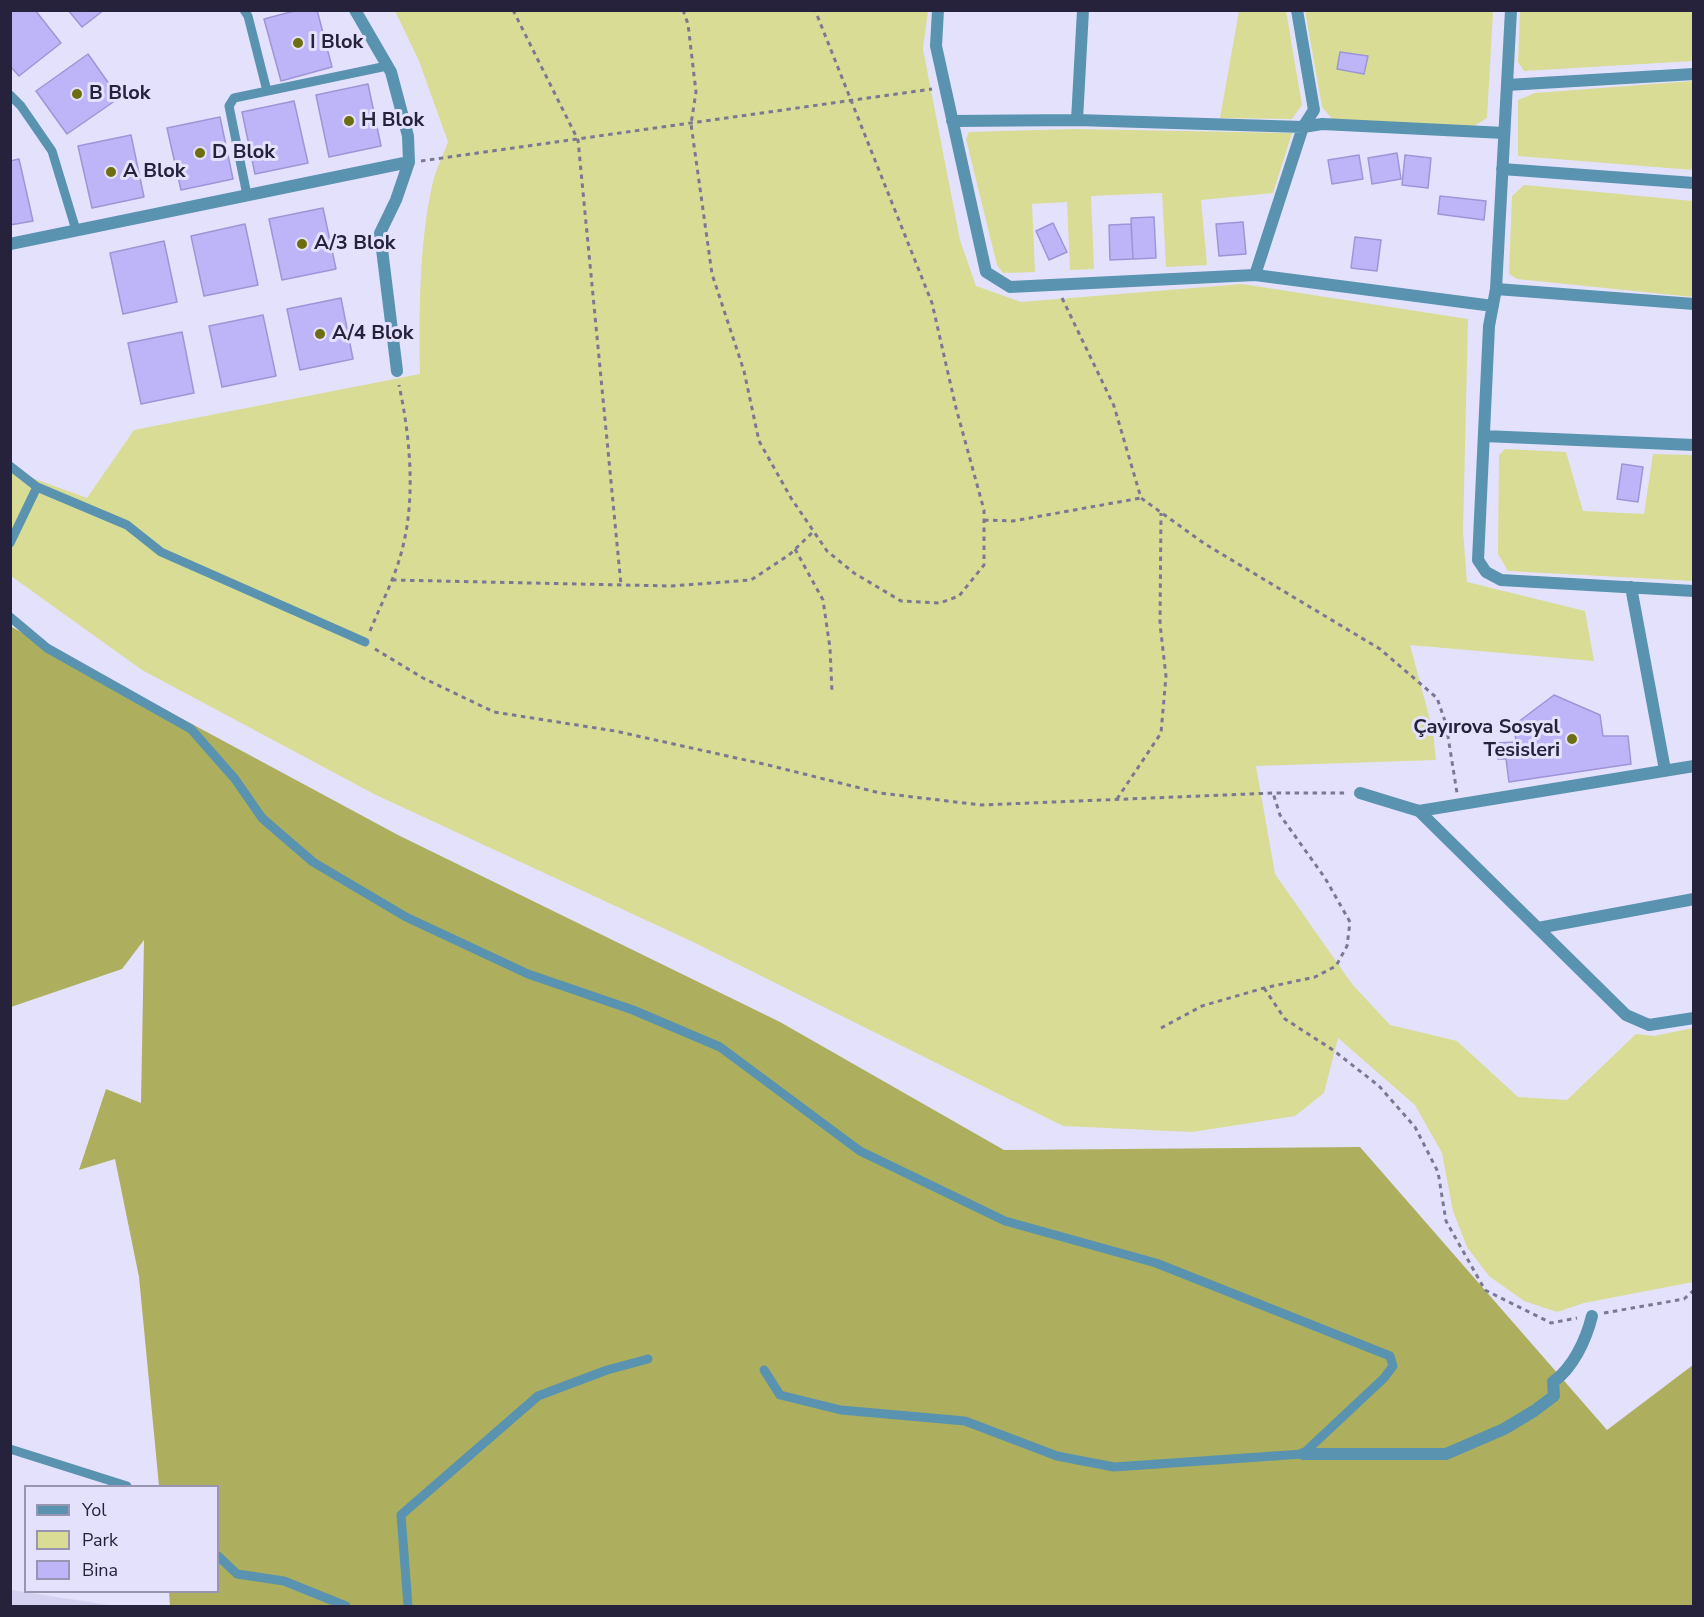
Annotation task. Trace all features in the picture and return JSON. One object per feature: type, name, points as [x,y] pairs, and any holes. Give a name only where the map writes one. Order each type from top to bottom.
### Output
[{"type":"street","points":[[356,10],[391,72],[408,136],[409,162],[396,200],[380,233],[396,371]]},
{"type":"street","points":[[938,10],[936,46],[986,272],[1010,287],[1255,275],[1493,306]]},
{"type":"street","points":[[1077,120],[1083,10]]},
{"type":"street","points":[[1255,275],[1303,127],[1314,110],[1297,10]]},
{"type":"street","points":[[1511,10],[1496,289],[1489,326],[1478,560],[1486,572],[1500,580],[1694,591]]},
{"type":"street","points":[[1507,85],[1694,74]]},
{"type":"street","points":[[952,121],[1077,120],[1303,127],[1322,124],[1504,133]]},
{"type":"street","points":[[10,244],[409,162]]},
{"type":"street","points":[[1502,169],[1694,183]]},
{"type":"street","points":[[1496,289],[1694,304]]},
{"type":"street","points":[[1484,436],[1694,445]]},
{"type":"street","points":[[1631,587],[1665,770]]},
{"type":"street","points":[[1360,793],[1419,811],[1694,766]]},
{"type":"street","points":[[1419,811],[1626,1015],[1649,1025],[1694,1018]]},
{"type":"street","points":[[1538,928],[1694,899]]},
{"type":"street","points":[[1303,1454],[1446,1454],[1504,1429],[1554,1396],[1553,1382],[1564,1374],[1588,1334],[1592,1316]]},
{"type":"lane","points":[[244,10],[248,16],[267,91]]},
{"type":"lane","points":[[247,195],[229,106],[234,98],[387,66]]},
{"type":"lane","points":[[10,95],[21,106],[52,151],[76,230]]},
{"type":"lane","points":[[10,466],[37,487],[128,525],[161,552],[365,642]]},
{"type":"lane","points":[[10,543],[37,487]]},
{"type":"lane","points":[[10,617],[47,648],[191,729],[235,779],[262,818],[313,862],[406,917],[528,974],[633,1010],[720,1047],[860,1151],[1005,1221],[1156,1263],[1390,1356],[1393,1366],[1384,1378],[1303,1454],[1114,1467],[1057,1456],[965,1421],[840,1410],[780,1395],[764,1370]]},
{"type":"lane","points":[[408,1606],[401,1515],[538,1396],[607,1370],[648,1359]]},
{"type":"lane","points":[[10,1449],[124,1485]]},
{"type":"lane","points":[[219,1557],[237,1574],[284,1581],[346,1606]]},
{"type":"path","points":[[513,10],[578,140],[621,585]]},
{"type":"path","points":[[683,10],[688,24],[696,92],[691,124],[712,274],[744,371],[759,441],[791,498],[827,550],[854,573],[901,601],[940,603],[959,596],[984,565],[984,510],[956,408],[932,303],[815,10]]},
{"type":"path","points":[[409,162],[945,87]]},
{"type":"path","points":[[1056,285],[1114,406],[1141,498],[1205,544],[1380,650],[1437,698],[1446,724],[1459,806]]},
{"type":"path","points":[[396,371],[407,421],[410,505],[402,549],[392,580],[365,642],[423,678],[494,711],[615,731],[880,793],[981,805],[1273,793],[1360,793]]},
{"type":"path","points":[[984,520],[1014,520],[1141,498]]},
{"type":"path","points":[[1117,799],[1161,733],[1166,676],[1160,624],[1161,513]]},
{"type":"path","points":[[392,580],[672,586],[751,580],[795,549],[814,531]]},
{"type":"path","points":[[795,549],[823,600],[830,648],[832,692]]},
{"type":"path","points":[[1161,1028],[1202,1006],[1264,988],[1316,977],[1336,966],[1347,946],[1350,922],[1325,878],[1280,816],[1273,793]]},
{"type":"path","points":[[1264,988],[1285,1019],[1333,1050],[1379,1086],[1415,1127],[1438,1172],[1446,1221],[1485,1290],[1551,1323],[1684,1299],[1694,1290]]},
{"type":"shaded area","points":[[10,626],[398,835],[780,1022],[1004,1150],[1360,1147],[1607,1430],[1693,1365],[1693,1606],[170,1606],[169,1593],[219,1593],[219,1485],[159,1485],[139,1277],[115,1159],[79,1170],[106,1089],[141,1103],[144,940],[122,969],[11,1007]]},
{"type":"shaded area","points":[[11,1590],[115,1606],[11,1606]]},
{"type":"green space","points":[[395,11],[928,11],[923,49],[960,240],[976,286],[1021,302],[1242,284],[1468,319],[1463,531],[1467,582],[1585,611],[1594,661],[1410,645],[1433,731],[1436,760],[1256,766],[1275,874],[1352,984],[1390,1025],[1457,1041],[1518,1097],[1567,1100],[1636,1034],[1654,1036],[1693,1028],[1693,1282],[1584,1303],[1557,1312],[1524,1301],[1489,1276],[1467,1247],[1453,1211],[1442,1153],[1415,1105],[1338,1038],[1324,1093],[1295,1116],[1192,1132],[1063,1126],[693,942],[374,794],[142,670],[11,576],[10,470],[87,498],[134,430],[420,374],[420,304],[424,232],[433,180],[448,142],[419,61]]},
{"type":"green space","points":[[1239,11],[1286,11],[1302,105],[1292,119],[1220,118]]},
{"type":"green space","points":[[1305,11],[1490,11],[1493,13],[1487,118],[1474,126],[1333,120],[1322,107]]},
{"type":"green space","points":[[1520,11],[1693,11],[1693,61],[1524,71],[1518,62]]},
{"type":"green space","points":[[1693,81],[1693,170],[1518,156],[1518,100],[1535,93]]},
{"type":"green space","points":[[1074,129],[1292,133],[1273,193],[1201,200],[1207,265],[1166,267],[1162,193],[1091,196],[1094,269],[1070,270],[1067,202],[1032,204],[1035,272],[1003,273],[997,265],[966,139],[969,132]]},
{"type":"green space","points":[[1524,185],[1693,201],[1693,297],[1517,279],[1509,274],[1512,196]]},
{"type":"green space","points":[[1505,449],[1566,452],[1583,511],[1644,514],[1653,454],[1693,455],[1693,581],[1508,571],[1498,554],[1499,455]]},
{"type":"building","points":[[10,10],[35,10],[61,43],[19,76],[10,66]]},
{"type":"building","points":[[68,10],[104,10],[82,27]]},
{"type":"building","name":"I Blok","points":[[298,10],[317,10],[332,67],[281,81],[264,19]]},
{"type":"building","points":[[1340,52],[1368,56],[1364,74],[1337,69]]},
{"type":"building","name":"B Blok","points":[[88,54],[119,98],[67,134],[36,91]]},
{"type":"building","name":"H Blok","points":[[368,84],[381,146],[329,157],[316,95]]},
{"type":"building","points":[[294,101],[308,163],[255,174],[242,112]]},
{"type":"building","name":"D Blok","points":[[220,117],[233,179],[181,190],[167,128]]},
{"type":"building","name":"A Blok","points":[[131,135],[144,197],[92,208],[78,146]]},
{"type":"building","points":[[1397,153],[1401,179],[1372,184],[1368,158]]},
{"type":"building","points":[[1359,155],[1363,179],[1332,184],[1328,160]]},
{"type":"building","points":[[1405,155],[1431,158],[1428,188],[1402,185]]},
{"type":"building","points":[[19,159],[33,221],[10,225],[10,161]]},
{"type":"building","points":[[1440,196],[1486,201],[1484,220],[1438,214]]},
{"type":"building","name":"A/3 Blok","points":[[323,208],[336,269],[282,280],[269,219]]},
{"type":"building","points":[[1154,217],[1156,258],[1133,259],[1131,218]]},
{"type":"building","points":[[1243,222],[1246,254],[1219,256],[1216,224]]},
{"type":"building","points":[[1053,223],[1067,252],[1049,260],[1036,231]]},
{"type":"building","points":[[245,224],[258,285],[204,296],[191,236]]},
{"type":"building","points":[[1131,224],[1133,259],[1110,260],[1109,225]]},
{"type":"building","points":[[1355,237],[1381,240],[1377,271],[1351,268]]},
{"type":"building","points":[[164,241],[177,302],[123,314],[110,253]]},
{"type":"building","name":"A/4 Blok","points":[[341,298],[353,359],[300,370],[287,309]]},
{"type":"building","points":[[263,315],[276,376],[222,387],[209,326]]},
{"type":"building","points":[[182,332],[194,393],[141,404],[128,343]]},
{"type":"building","points":[[1622,464],[1643,467],[1638,502],[1617,499]]},
{"type":"building","name":"Çayırova Sosyal Tesisleri","points":[[1554,695],[1600,715],[1603,736],[1628,736],[1631,764],[1509,782],[1506,759],[1498,759],[1495,743],[1516,742],[1514,725]]},
{"type":"place","name":"I Blok","points":[[298,43]]},
{"type":"place","name":"B Blok","points":[[77,94]]},
{"type":"place","name":"H Blok","points":[[349,121]]},
{"type":"place","name":"D Blok","points":[[200,153]]},
{"type":"place","name":"A Blok","points":[[111,172]]},
{"type":"place","name":"A/3 Blok","points":[[302,244]]},
{"type":"place","name":"A/4 Blok","points":[[320,334]]},
{"type":"place","name":"Çayırova Sosyal Tesisleri","points":[[1572,739]]}]
